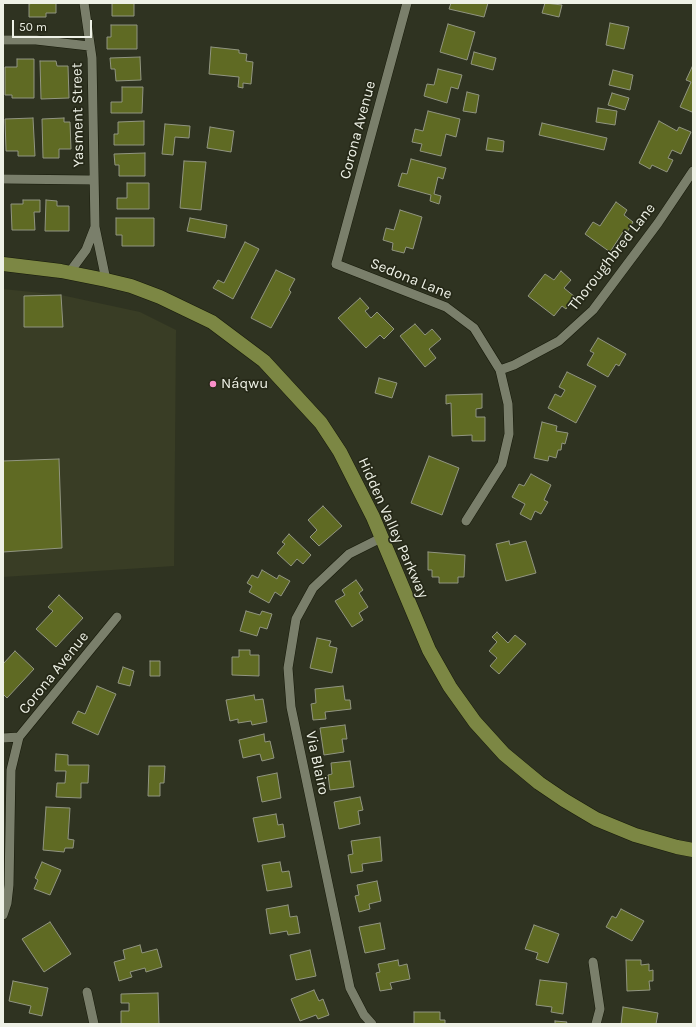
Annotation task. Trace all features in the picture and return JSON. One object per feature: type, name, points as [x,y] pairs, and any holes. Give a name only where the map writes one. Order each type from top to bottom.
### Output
[{"type":"main road","name":"Hidden Valley Parkway","points":[[3,264],[69,273],[131,286],[160,297],[212,322],[264,361],[321,423],[344,459],[381,538],[411,612],[443,675],[475,722],[504,754],[545,788],[596,819],[635,835],[693,850]]},
{"type":"street","name":"Yasment Street","points":[[84,3],[89,46],[92,58],[95,228],[106,280]]},
{"type":"street","name":"Corona Avenue","points":[[336,264],[407,3]]},
{"type":"street","points":[[3,40],[36,40],[89,46]]},
{"type":"street","name":"Thoroughbred Lane","points":[[500,370],[514,365],[559,342],[593,310],[658,223],[693,171]]},
{"type":"street","points":[[3,179],[93,180]]},
{"type":"street","name":"Yasment Street","points":[[69,273],[86,250],[95,228]]},
{"type":"street","name":"Sedona Lane","points":[[336,264],[446,307],[474,328],[500,370],[508,404],[509,434],[502,464],[466,521]]},
{"type":"street","name":"Via Blairo","points":[[372,1024],[364,1014],[350,988],[291,707],[288,668],[296,620],[313,588],[349,554],[381,538]]},
{"type":"street","name":"Corona Avenue","points":[[3,915],[7,903],[9,885],[11,770],[19,736],[118,617]]},
{"type":"street","points":[[3,738],[19,736]]},
{"type":"street","points":[[593,962],[600,1009],[596,1024]]},
{"type":"street","points":[[87,992],[94,1024]]},
{"type":"shaded area","points":[[3,289],[61,295],[140,312],[176,330],[174,566],[3,577]]},
{"type":"building","points":[[56,3],[56,13],[46,13],[46,17],[29,17],[29,4]]},
{"type":"building","points":[[112,3],[134,3],[134,16],[112,16]]},
{"type":"building","points":[[451,3],[488,3],[484,17],[449,9]]},
{"type":"building","points":[[545,3],[562,5],[559,17],[542,13]]},
{"type":"building","points":[[610,23],[629,27],[624,49],[606,45]]},
{"type":"building","points":[[448,24],[475,32],[467,60],[440,52]]},
{"type":"building","points":[[111,25],[137,25],[137,49],[107,49],[107,37],[111,37]]},
{"type":"building","points":[[211,47],[239,50],[239,53],[247,54],[246,61],[253,62],[251,84],[243,83],[243,88],[238,87],[239,77],[209,74]]},
{"type":"building","points":[[474,52],[496,58],[493,70],[471,64]]},
{"type":"building","points":[[140,57],[141,80],[116,81],[115,69],[111,69],[110,58]]},
{"type":"building","points":[[17,59],[34,59],[34,98],[12,98],[12,95],[5,95],[5,67],[17,67]]},
{"type":"building","points":[[40,61],[56,61],[57,66],[68,66],[69,98],[41,99]]},
{"type":"building","points":[[693,65],[692,112],[680,107],[691,82],[686,80]]},
{"type":"building","points":[[438,69],[462,75],[458,89],[451,87],[447,103],[424,96],[427,84],[434,85]]},
{"type":"building","points":[[613,70],[633,75],[630,90],[609,85]]},
{"type":"building","points":[[122,87],[143,87],[142,113],[111,113],[111,102],[122,102]]},
{"type":"building","points":[[467,92],[479,95],[476,113],[463,111]]},
{"type":"building","points":[[612,93],[629,98],[625,110],[608,105]]},
{"type":"building","points":[[598,108],[617,111],[615,125],[596,122]]},
{"type":"building","points":[[428,111],[460,119],[456,137],[446,134],[441,156],[420,151],[422,144],[412,142],[415,129],[423,131]]},
{"type":"building","points":[[33,118],[35,156],[18,156],[18,151],[6,151],[5,119]]},
{"type":"building","points":[[64,118],[64,122],[70,122],[71,149],[59,149],[59,158],[43,158],[42,119]]},
{"type":"building","points":[[144,121],[144,145],[114,145],[114,134],[118,134],[118,122]]},
{"type":"building","points":[[659,121],[677,131],[679,127],[691,132],[681,154],[672,150],[668,158],[673,160],[667,172],[652,165],[650,169],[639,163]]},
{"type":"building","points":[[542,123],[607,138],[604,150],[539,135]]},
{"type":"building","points":[[165,124],[190,126],[189,138],[175,137],[173,155],[162,154]]},
{"type":"building","points":[[210,127],[234,131],[231,152],[207,148]]},
{"type":"building","points":[[488,138],[504,141],[503,152],[486,150]]},
{"type":"building","points":[[145,153],[145,176],[119,176],[119,165],[115,165],[114,154]]},
{"type":"building","points":[[411,159],[446,168],[443,179],[438,177],[434,194],[441,196],[439,204],[430,201],[431,195],[398,186],[402,173],[407,174]]},
{"type":"building","points":[[184,161],[206,162],[201,210],[180,208]]},
{"type":"building","points":[[127,183],[149,183],[149,209],[117,209],[117,198],[127,198]]},
{"type":"building","points":[[23,200],[40,200],[40,212],[34,212],[35,230],[12,230],[11,204],[23,204]]},
{"type":"building","points":[[46,200],[57,201],[57,206],[69,206],[69,231],[45,231]]},
{"type":"building","points":[[616,202],[627,210],[624,215],[633,222],[626,234],[623,232],[610,252],[585,234],[593,222],[600,226]]},
{"type":"building","points":[[400,210],[422,217],[413,249],[406,247],[404,253],[392,250],[393,243],[383,240],[386,228],[394,230]]},
{"type":"building","points":[[116,218],[154,218],[154,246],[122,246],[122,235],[116,235]]},
{"type":"building","points":[[190,218],[227,225],[225,238],[187,231]]},
{"type":"building","points":[[245,242],[259,249],[233,299],[213,288],[218,280],[224,283]]},
{"type":"building","points":[[276,270],[295,279],[289,290],[291,292],[271,328],[251,318]]},
{"type":"building","points":[[561,271],[571,280],[564,288],[575,297],[566,309],[562,306],[554,316],[528,296],[545,274],[554,280]]},
{"type":"building","points":[[61,295],[63,327],[24,327],[24,296]]},
{"type":"building","points":[[360,298],[369,308],[365,311],[371,318],[377,312],[394,329],[384,339],[380,335],[366,348],[338,318]]},
{"type":"building","points":[[415,324],[425,335],[432,329],[441,339],[429,349],[436,358],[425,367],[400,336]]},
{"type":"building","points":[[598,338],[626,354],[619,366],[616,364],[608,377],[587,365],[594,353],[590,351]]},
{"type":"building","points":[[567,372],[596,386],[576,423],[548,408],[555,394],[561,397],[565,390],[559,387]]},
{"type":"building","points":[[379,378],[397,383],[392,398],[375,393]]},
{"type":"building","points":[[482,394],[482,408],[476,409],[476,417],[485,417],[485,441],[472,441],[472,435],[452,436],[451,403],[446,404],[446,395]]},
{"type":"building","points":[[542,422],[557,426],[556,431],[568,433],[565,444],[562,443],[561,450],[558,450],[556,458],[549,456],[548,461],[534,458]]},
{"type":"building","points":[[429,456],[459,468],[442,515],[411,503]]},
{"type":"building","points":[[59,459],[62,548],[3,552],[3,461]]},
{"type":"building","points":[[531,474],[551,485],[544,500],[548,502],[541,514],[535,511],[531,520],[520,514],[525,504],[512,497],[519,484],[524,486]]},
{"type":"building","points":[[323,506],[342,526],[319,546],[310,537],[317,530],[308,520]]},
{"type":"building","points":[[289,534],[311,555],[303,564],[297,559],[291,566],[277,553],[285,544],[282,542]]},
{"type":"building","points":[[509,541],[510,545],[526,541],[536,573],[506,581],[496,544]]},
{"type":"building","points":[[428,552],[465,555],[464,577],[458,577],[458,583],[439,583],[439,577],[432,577],[432,570],[428,570]]},
{"type":"building","points":[[262,570],[277,579],[279,575],[290,581],[281,596],[275,592],[269,603],[249,592],[252,586],[247,583],[252,575],[258,578]]},
{"type":"building","points":[[356,580],[363,590],[359,593],[368,607],[359,613],[363,620],[352,627],[335,601],[345,595],[342,590]]},
{"type":"building","points":[[59,595],[83,618],[56,647],[36,629],[53,611],[48,607]]},
{"type":"building","points":[[246,611],[260,615],[262,611],[272,614],[267,629],[260,627],[257,636],[240,631]]},
{"type":"building","points":[[497,632],[508,643],[515,635],[526,644],[499,674],[490,666],[497,658],[489,651],[497,642],[492,637]]},
{"type":"building","points":[[317,638],[331,641],[329,646],[337,648],[332,673],[310,668]]},
{"type":"building","points":[[239,650],[250,650],[250,655],[259,655],[259,676],[232,675],[232,657],[239,657]]},
{"type":"building","points":[[15,651],[34,669],[7,698],[3,694],[3,664]]},
{"type":"building","points":[[150,661],[160,661],[160,676],[150,676]]},
{"type":"building","points":[[123,667],[134,671],[130,686],[118,683]]},
{"type":"building","points":[[97,686],[116,694],[98,735],[72,723],[78,711],[85,714]]},
{"type":"building","points":[[343,686],[345,700],[350,700],[351,709],[325,712],[326,719],[313,720],[311,704],[316,703],[315,689]]},
{"type":"building","points":[[254,695],[255,700],[263,699],[267,722],[252,725],[251,721],[238,723],[238,719],[230,721],[226,700]]},
{"type":"building","points":[[345,725],[347,739],[342,739],[344,752],[324,755],[320,728]]},
{"type":"building","points":[[264,734],[265,742],[270,741],[274,758],[262,761],[260,754],[243,758],[239,740]]},
{"type":"building","points":[[56,754],[68,755],[68,765],[89,765],[88,783],[81,783],[81,798],[56,797],[57,783],[65,783],[66,771],[55,771]]},
{"type":"building","points":[[350,761],[354,787],[330,790],[328,775],[332,774],[331,763]]},
{"type":"building","points":[[149,766],[165,766],[164,783],[160,783],[160,796],[148,796]]},
{"type":"building","points":[[277,773],[281,798],[262,802],[257,777]]},
{"type":"building","points":[[360,797],[363,810],[358,811],[360,824],[339,829],[334,802]]},
{"type":"building","points":[[46,807],[70,808],[68,839],[74,840],[73,848],[65,848],[64,852],[43,850]]},
{"type":"building","points":[[276,814],[278,825],[283,824],[285,837],[258,842],[253,818]]},
{"type":"building","points":[[380,837],[382,861],[362,864],[363,871],[351,873],[348,855],[353,854],[351,841]]},
{"type":"building","points":[[42,862],[61,870],[50,895],[34,889],[38,880],[35,878]]},
{"type":"building","points":[[280,862],[282,872],[289,871],[292,887],[267,891],[262,865]]},
{"type":"building","points":[[377,881],[381,901],[369,904],[370,909],[359,912],[355,896],[359,895],[357,885]]},
{"type":"building","points":[[288,905],[290,917],[297,916],[300,933],[288,935],[287,931],[270,934],[266,909]]},
{"type":"building","points":[[621,909],[644,921],[632,941],[606,927],[612,916],[616,918]]},
{"type":"building","points":[[50,922],[71,954],[44,972],[22,939]]},
{"type":"building","points":[[380,923],[385,949],[365,953],[359,927]]},
{"type":"building","points":[[534,925],[559,934],[548,963],[536,959],[538,953],[525,949]]},
{"type":"building","points":[[140,945],[142,953],[157,949],[162,967],[146,972],[145,968],[130,972],[132,977],[119,981],[114,962],[125,959],[123,950]]},
{"type":"building","points":[[310,950],[316,976],[296,980],[290,955]]},
{"type":"building","points":[[398,960],[399,966],[407,964],[410,979],[390,983],[392,989],[380,991],[376,973],[380,972],[378,964]]},
{"type":"building","points":[[626,960],[641,960],[641,965],[649,964],[649,971],[653,970],[653,981],[649,981],[650,990],[627,991]]},
{"type":"building","points":[[540,980],[567,983],[563,1014],[551,1012],[552,1007],[536,1005]]},
{"type":"building","points":[[13,981],[48,988],[42,1016],[29,1013],[31,1006],[9,1001]]},
{"type":"building","points":[[314,990],[319,1001],[323,999],[329,1015],[318,1019],[316,1015],[300,1021],[291,999]]},
{"type":"building","points":[[158,993],[159,1024],[121,1024],[121,1011],[129,1011],[129,1003],[121,1003],[121,994]]},
{"type":"building","points":[[623,1007],[658,1013],[656,1024],[621,1024]]},
{"type":"building","points":[[414,1012],[440,1012],[440,1020],[445,1020],[445,1024],[414,1024]]},
{"type":"building","points":[[555,1021],[567,1022],[566,1024],[555,1024]]},
{"type":"place","name":"Náqwu","points":[[213,384]]}]
